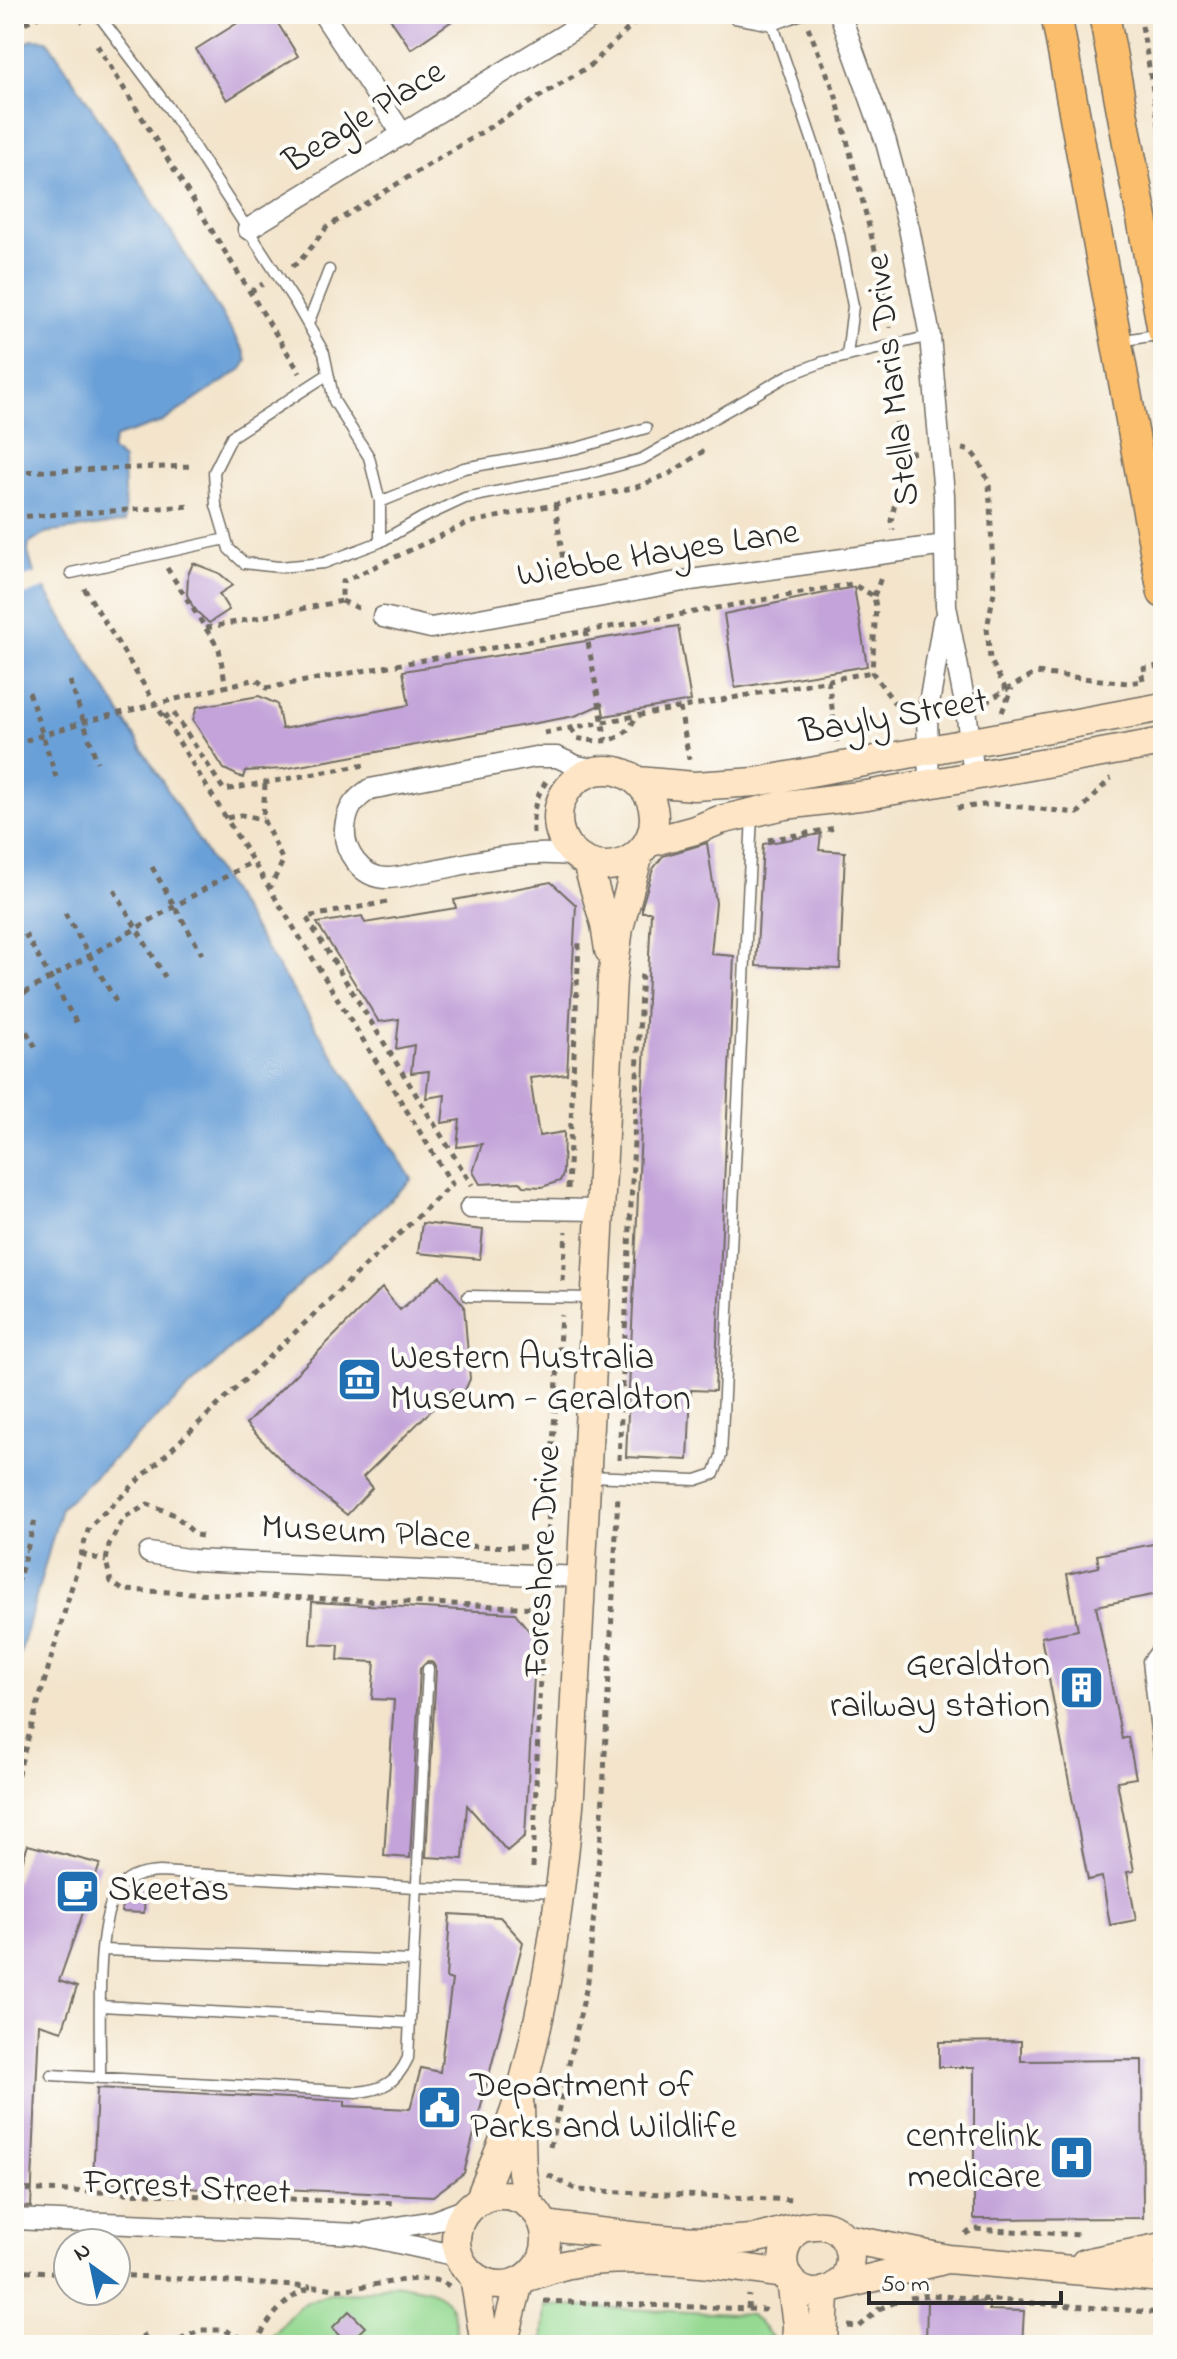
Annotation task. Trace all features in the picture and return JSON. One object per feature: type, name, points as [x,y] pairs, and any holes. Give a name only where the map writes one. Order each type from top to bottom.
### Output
[{"type":"main road","points":[[1056,14],[1163,593]]},
{"type":"main road","points":[[1104,14],[1163,332]]},
{"type":"street","points":[[323,14],[403,135]]},
{"type":"street","name":"Beagle Place","points":[[248,229],[598,14]]},
{"type":"street","name":"Stella Maris Drive","points":[[840,14],[890,156],[909,228],[930,336],[944,495],[946,606],[966,709],[974,776]]},
{"type":"street","name":"Wiebbe Hayes Lane","points":[[383,617],[431,628],[683,581],[945,545]]},
{"type":"street","name":"Stella Maris Drive","points":[[929,784],[927,716],[946,606]]},
{"type":"street","name":"Bayly Street","points":[[637,781],[694,786],[756,782],[1163,707]]},
{"type":"street","name":"Bayly Street","points":[[643,848],[720,820],[785,805],[867,795],[1163,742]]},
{"type":"street","points":[[535,757],[557,757],[577,766],[598,770],[625,773],[637,781],[652,803],[653,830],[643,848],[614,866],[555,852],[527,853],[384,879],[360,868],[349,855],[344,838],[352,801],[370,789],[535,757]]},
{"type":"street","points":[[581,859],[565,846],[557,820],[559,806],[573,783],[598,770]]},
{"type":"street","name":"Foreshore Drive","points":[[474,2205],[520,2094],[546,1989],[561,1892],[570,1795],[612,979],[619,928],[643,848]]},
{"type":"street","name":"Foreshore Drive","points":[[581,859],[605,924],[612,979]]},
{"type":"street","points":[[473,1200],[599,1210]]},
{"type":"street","name":"Museum Place","points":[[149,1553],[193,1560],[581,1577]]},
{"type":"street","name":"Foreshore Drive","points":[[520,2094],[522,2172],[536,2214]]},
{"type":"street","points":[[485,2345],[463,2275],[457,2230],[474,2205],[503,2195],[516,2197],[536,2214],[649,2237],[722,2241],[753,2239],[797,2230],[806,2225],[827,2226],[844,2238],[849,2248],[848,2269],[830,2289],[833,2336]]},
{"type":"street","name":"Forrest Street","points":[[14,2219],[357,2234],[434,2221],[474,2205]]},
{"type":"street","points":[[503,2345],[545,2252],[536,2214]]},
{"type":"street","points":[[796,2345],[797,2325],[782,2257],[784,2246],[797,2230]]},
{"type":"street","name":"Forrest Street","points":[[357,2234],[463,2275]]},
{"type":"street","points":[[844,2238],[952,2249],[1057,2269],[1163,2278]]},
{"type":"street","points":[[1057,2269],[1163,2247]]},
{"type":"street","points":[[463,2275],[498,2286],[528,2286],[572,2263],[600,2260],[680,2262],[788,2278],[806,2291],[830,2289],[952,2249]]},
{"type":"lane","points":[[98,14],[168,107],[324,353],[334,401],[366,449],[380,502],[380,542]]},
{"type":"lane","points":[[735,18],[773,25],[802,14]]},
{"type":"lane","points":[[773,25],[821,166],[839,234],[853,306],[847,356]]},
{"type":"lane","points":[[308,324],[329,270]]},
{"type":"lane","points":[[1117,342],[1163,332]]},
{"type":"lane","points":[[327,375],[232,436],[214,472],[216,505],[229,549],[244,563],[279,567],[324,563],[380,542],[465,498],[587,474],[642,459],[789,375],[847,356],[930,336]]},
{"type":"lane","points":[[380,502],[464,468],[577,448],[646,428]]},
{"type":"lane","points":[[71,573],[226,539]]},
{"type":"lane","points":[[586,1476],[696,1480],[714,1474],[721,1456],[752,812]]},
{"type":"lane","points":[[468,1296],[595,1298]]},
{"type":"lane","points":[[1163,1641],[1148,1661],[1163,1791]]},
{"type":"lane","points":[[51,2075],[357,2092],[390,2084],[401,2073],[408,2058],[428,1669]]},
{"type":"lane","points":[[100,2078],[104,1926],[110,1900],[122,1884],[137,1874],[160,1872],[561,1892]]},
{"type":"lane","points":[[103,1950],[412,1961]]},
{"type":"lane","points":[[101,2006],[409,2023]]},
{"type":"path","points":[[14,28],[43,14]]},
{"type":"path","points":[[73,14],[87,27]]},
{"type":"path","points":[[289,268],[299,262],[327,227],[591,65],[631,26],[651,14]]},
{"type":"path","points":[[1140,14],[1163,149]]},
{"type":"path","points":[[810,32],[835,93],[889,305],[890,326]]},
{"type":"path","points":[[93,40],[310,387]]},
{"type":"path","points":[[250,292],[262,285]]},
{"type":"path","points":[[893,530],[891,521],[900,480],[894,371]]},
{"type":"path","points":[[206,628],[342,601],[342,582],[468,523],[637,487],[671,473],[708,448]]},
{"type":"path","points":[[959,448],[971,451],[989,482],[994,592],[987,628],[990,659],[1010,688]]},
{"type":"path","points":[[897,454],[925,452]]},
{"type":"path","points":[[15,472],[193,466]]},
{"type":"path","points":[[555,504],[567,587]]},
{"type":"path","points":[[14,517],[193,506]]},
{"type":"path","points":[[166,566],[219,649],[226,687]]},
{"type":"path","points":[[881,578],[874,596],[872,672],[904,719],[910,720]]},
{"type":"path","points":[[14,1787],[89,1527],[452,1184],[80,583]]},
{"type":"path","points":[[14,744],[84,722],[256,679],[266,688],[852,584],[874,596]]},
{"type":"path","points":[[586,631],[606,741]]},
{"type":"path","points":[[985,702],[1036,673],[1144,683],[1141,669],[1163,665]]},
{"type":"path","points":[[541,733],[872,672]]},
{"type":"path","points":[[828,680],[839,753]]},
{"type":"path","points":[[70,681],[97,762]]},
{"type":"path","points":[[1001,714],[1010,688]]},
{"type":"path","points":[[29,692],[56,777]]},
{"type":"path","points":[[680,708],[690,769]]},
{"type":"path","points":[[164,718],[173,712],[224,790],[372,764]]},
{"type":"path","points":[[571,728],[577,738],[606,741],[631,729],[636,716]]},
{"type":"path","points":[[947,809],[993,804],[1078,813],[1115,774]]},
{"type":"path","points":[[534,842],[532,814],[535,801],[550,776]]},
{"type":"path","points":[[265,784],[263,819],[283,861],[270,888]]},
{"type":"path","points":[[227,818],[242,815],[263,819]]},
{"type":"path","points":[[751,843],[849,826]]},
{"type":"path","points":[[14,999],[253,861]]},
{"type":"path","points":[[152,867],[202,954]]},
{"type":"path","points":[[114,890],[165,977]]},
{"type":"path","points":[[399,900],[306,917],[473,1200]]},
{"type":"path","points":[[65,913],[118,1005]]},
{"type":"path","points":[[25,934],[79,1027]]},
{"type":"path","points":[[567,1200],[579,937]]},
{"type":"path","points":[[14,1011],[38,1051]]},
{"type":"path","points":[[545,1560],[567,1223]]},
{"type":"path","points":[[210,1536],[196,1535],[175,1515],[148,1504],[123,1519],[109,1545],[106,1561],[111,1582],[123,1590],[543,1608]]},
{"type":"path","points":[[14,1596],[36,1517]]},
{"type":"path","points":[[14,1546],[27,1550]]},
{"type":"path","points":[[436,1546],[547,1547]]},
{"type":"path","points":[[81,1554],[106,1561]]},
{"type":"path","points":[[534,1862],[543,1596]]},
{"type":"path","points":[[543,2173],[577,2190],[793,2200]]},
{"type":"path","points":[[14,2189],[401,2203]]},
{"type":"path","points":[[952,2249],[974,2229],[1086,2235]]},
{"type":"path","points":[[14,2270],[52,2272]]},
{"type":"path","points":[[132,2276],[339,2289],[417,2279],[445,2282],[463,2275]]},
{"type":"path","points":[[528,2286],[748,2309],[750,2283]]},
{"type":"path","points":[[169,2345],[201,2330],[224,2330],[256,2345],[266,2323],[288,2300],[312,2287]]},
{"type":"path","points":[[833,2336],[859,2327],[879,2309],[904,2299],[930,2295],[1163,2313]]},
{"type":"path","points":[[879,2309],[881,2298]]},
{"type":"path","points":[[146,2334],[141,2338],[148,2345]]},
{"type":"green space","points":[[390,2284],[421,2288],[441,2296],[453,2313],[457,2345],[263,2345],[300,2305],[329,2293],[362,2292]]},
{"type":"green space","points":[[545,2305],[751,2315],[772,2337],[771,2345],[542,2345]]},
{"type":"water","points":[[33,39],[47,40],[58,56],[148,194],[247,361],[242,369],[162,422],[116,437],[111,450],[123,460],[125,522],[46,533],[29,544],[33,570],[217,871],[412,1179],[61,1508],[14,1676],[14,49]]},
{"type":"pier","points":[[39,573],[48,588],[14,598],[14,580]]},
{"type":"building","points":[[252,14],[272,14],[298,56],[227,100],[196,49]]},
{"type":"building","points":[[387,14],[462,14],[411,49]]},
{"type":"building","points":[[193,563],[219,573],[233,585],[219,594],[229,610],[209,623],[194,609],[187,595],[188,575]]},
{"type":"building","points":[[854,587],[867,666],[735,688],[724,614]]},
{"type":"building","points":[[678,626],[691,701],[604,716],[602,704],[575,716],[283,769],[245,771],[243,778],[224,769],[193,720],[197,707],[259,696],[277,704],[282,729],[409,705],[403,671]]},
{"type":"building","points":[[821,834],[819,850],[845,852],[840,969],[756,966],[763,844]]},
{"type":"building","points":[[707,843],[716,903],[711,954],[734,956],[715,1391],[691,1390],[688,1460],[626,1457],[651,912],[642,912],[642,906],[653,869],[663,856]]},
{"type":"building","points":[[551,882],[576,905],[567,1074],[530,1078],[539,1136],[564,1132],[563,1174],[560,1181],[542,1187],[524,1186],[520,1182],[480,1184],[473,1172],[482,1144],[457,1147],[460,1120],[442,1123],[445,1095],[426,1098],[429,1071],[411,1073],[414,1045],[396,1049],[399,1019],[379,1022],[317,923],[362,916],[365,923],[456,908],[454,900]]},
{"type":"building","points":[[422,1223],[483,1230],[480,1259],[418,1253]]},
{"type":"building","points":[[440,1276],[464,1306],[470,1379],[462,1397],[453,1389],[363,1477],[372,1488],[347,1515],[293,1472],[246,1424],[382,1288],[400,1310]]},
{"type":"building","name":"Geraldton railway station","points":[[1163,1542],[1163,1593],[1096,1606],[1122,1739],[1128,1737],[1136,1778],[1117,1781],[1134,1871],[1127,1872],[1136,1920],[1110,1925],[1102,1877],[1088,1880],[1041,1637],[1078,1630],[1067,1574],[1099,1567],[1097,1555]]},
{"type":"building","points":[[312,1602],[515,1613],[536,1640],[525,1836],[507,1851],[467,1805],[463,1859],[426,1857],[436,1669],[428,1661],[420,1669],[410,1858],[384,1856],[394,1700],[372,1699],[375,1662],[338,1660],[339,1645],[310,1644]]},
{"type":"building","points":[[28,1845],[100,1864],[59,1981],[77,1987],[62,2031],[39,2024],[31,2207],[14,2206],[14,1886]]},
{"type":"building","points":[[132,1887],[145,1887],[144,1913],[122,1912],[122,1900]]},
{"type":"building","points":[[450,1914],[500,1917],[523,1942],[464,2173],[433,2196],[218,2186],[217,2190],[93,2182],[97,2088],[345,2101],[345,2106],[410,2109],[421,2068],[440,2072],[452,1980],[446,1978]]},
{"type":"building","points":[[1021,2041],[1021,2061],[1142,2060],[1143,2218],[974,2219],[974,2067],[939,2067],[939,2042]]},
{"type":"building","points":[[927,2300],[989,2302],[989,2310],[1024,2311],[1022,2345],[926,2345]]},
{"type":"building","points":[[349,2311],[365,2327],[347,2344],[332,2328]]},
{"type":"place","name":"Western Australia Museum - Geraldton","points":[[359,1380]]},
{"type":"place","name":"Geraldton railway station","points":[[1081,1687]]},
{"type":"place","name":"Skeetas","points":[[77,1891]]},
{"type":"place","name":"Department of Parks and Wildlife","points":[[439,2108]]},
{"type":"place","name":"centrelink medicare","points":[[1072,2158]]}]
